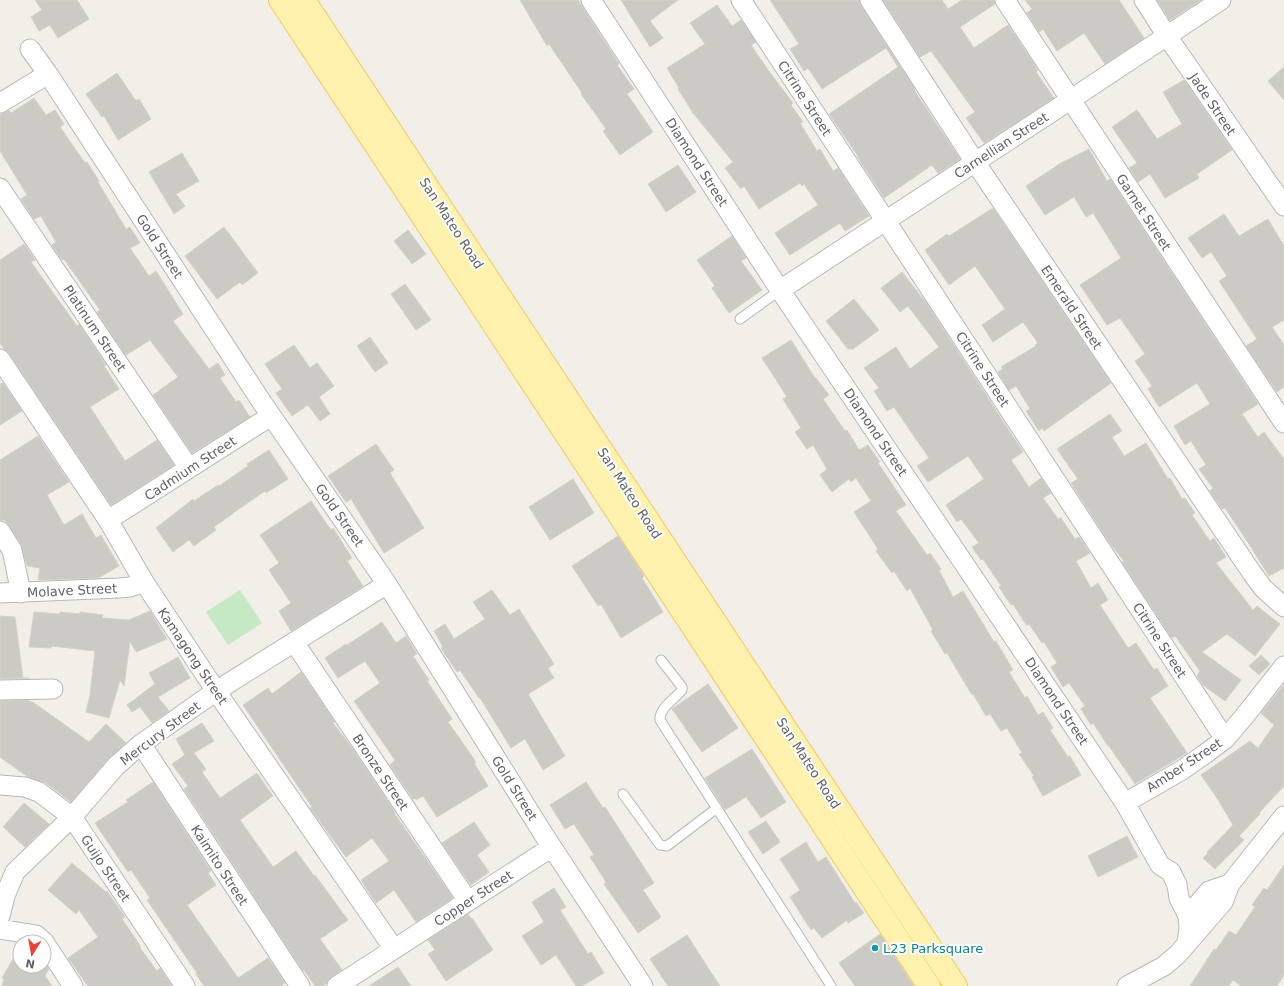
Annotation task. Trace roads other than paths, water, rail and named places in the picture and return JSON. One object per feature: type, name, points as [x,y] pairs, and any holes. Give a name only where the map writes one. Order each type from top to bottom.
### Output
[{"type":"main road","name":"San Mateo Road","points":[[280,0],[930,986]]},
{"type":"main road","name":"San Mateo Road","points":[[304,0],[956,986]]},
{"type":"street","name":"Diamond Street","points":[[591,0],[780,290],[1125,803],[1160,865],[1159,878],[1166,891],[1179,898],[1188,916],[1189,928],[1187,943]]},
{"type":"street","name":"Citrine Street","points":[[740,0],[886,220],[1225,739]]},
{"type":"street","name":"Emerald Street","points":[[870,0],[975,162],[1252,573],[1264,588],[1284,607]]},
{"type":"street","name":"Garnet Street","points":[[1005,0],[1284,423]]},
{"type":"street","name":"Jade Street","points":[[1144,0],[1167,36],[1284,206]]},
{"type":"street","name":"Carnellian Street","points":[[780,290],[1221,0]]},
{"type":"street","name":"Gold Street","points":[[30,49],[48,74],[271,416],[387,584],[552,847],[643,986]]},
{"type":"street","points":[[0,103],[48,74]]},
{"type":"street","name":"Platinum Street","points":[[0,188],[189,468]]},
{"type":"street","name":"Kamagong Street","points":[[0,359],[108,520],[144,582],[216,691],[394,949]]},
{"type":"street","name":"Cadmium Street","points":[[108,520],[271,416]]},
{"type":"street","points":[[0,531],[12,550],[21,593]]},
{"type":"street","name":"Molave Street","points":[[0,593],[119,588],[130,587],[144,582]]},
{"type":"street","name":"Mercury Street","points":[[0,916],[5,896],[15,872],[72,817],[116,766],[141,744],[216,691],[387,584]]},
{"type":"street","name":"Bronze Street","points":[[294,642],[468,901]]},
{"type":"street","name":"Amber Street","points":[[1125,803],[1188,766],[1225,739],[1284,666]]},
{"type":"street","points":[[0,690],[53,689]]},
{"type":"street","name":"Kaimito Street","points":[[141,744],[300,986]]},
{"type":"street","name":"Guijo Street","points":[[0,785],[25,787],[39,792],[72,817],[185,986]]},
{"type":"street","points":[[1127,986],[1164,966],[1178,954],[1224,902],[1230,884],[1284,816]]},
{"type":"street","name":"Copper Street","points":[[337,986],[552,847]]},
{"type":"street","points":[[1188,916],[1210,891],[1230,884]]},
{"type":"street","points":[[0,929],[30,934]]},
{"type":"street","points":[[52,954],[73,986]]},
{"type":"lane","points":[[740,319],[780,290]]},
{"type":"lane","points":[[661,660],[682,686],[682,690],[662,711],[660,720],[832,986]]},
{"type":"lane","points":[[623,794],[660,844],[666,846],[717,808]]},
{"type":"place","name":"L23 Parksquare","points":[[875,948]]}]
